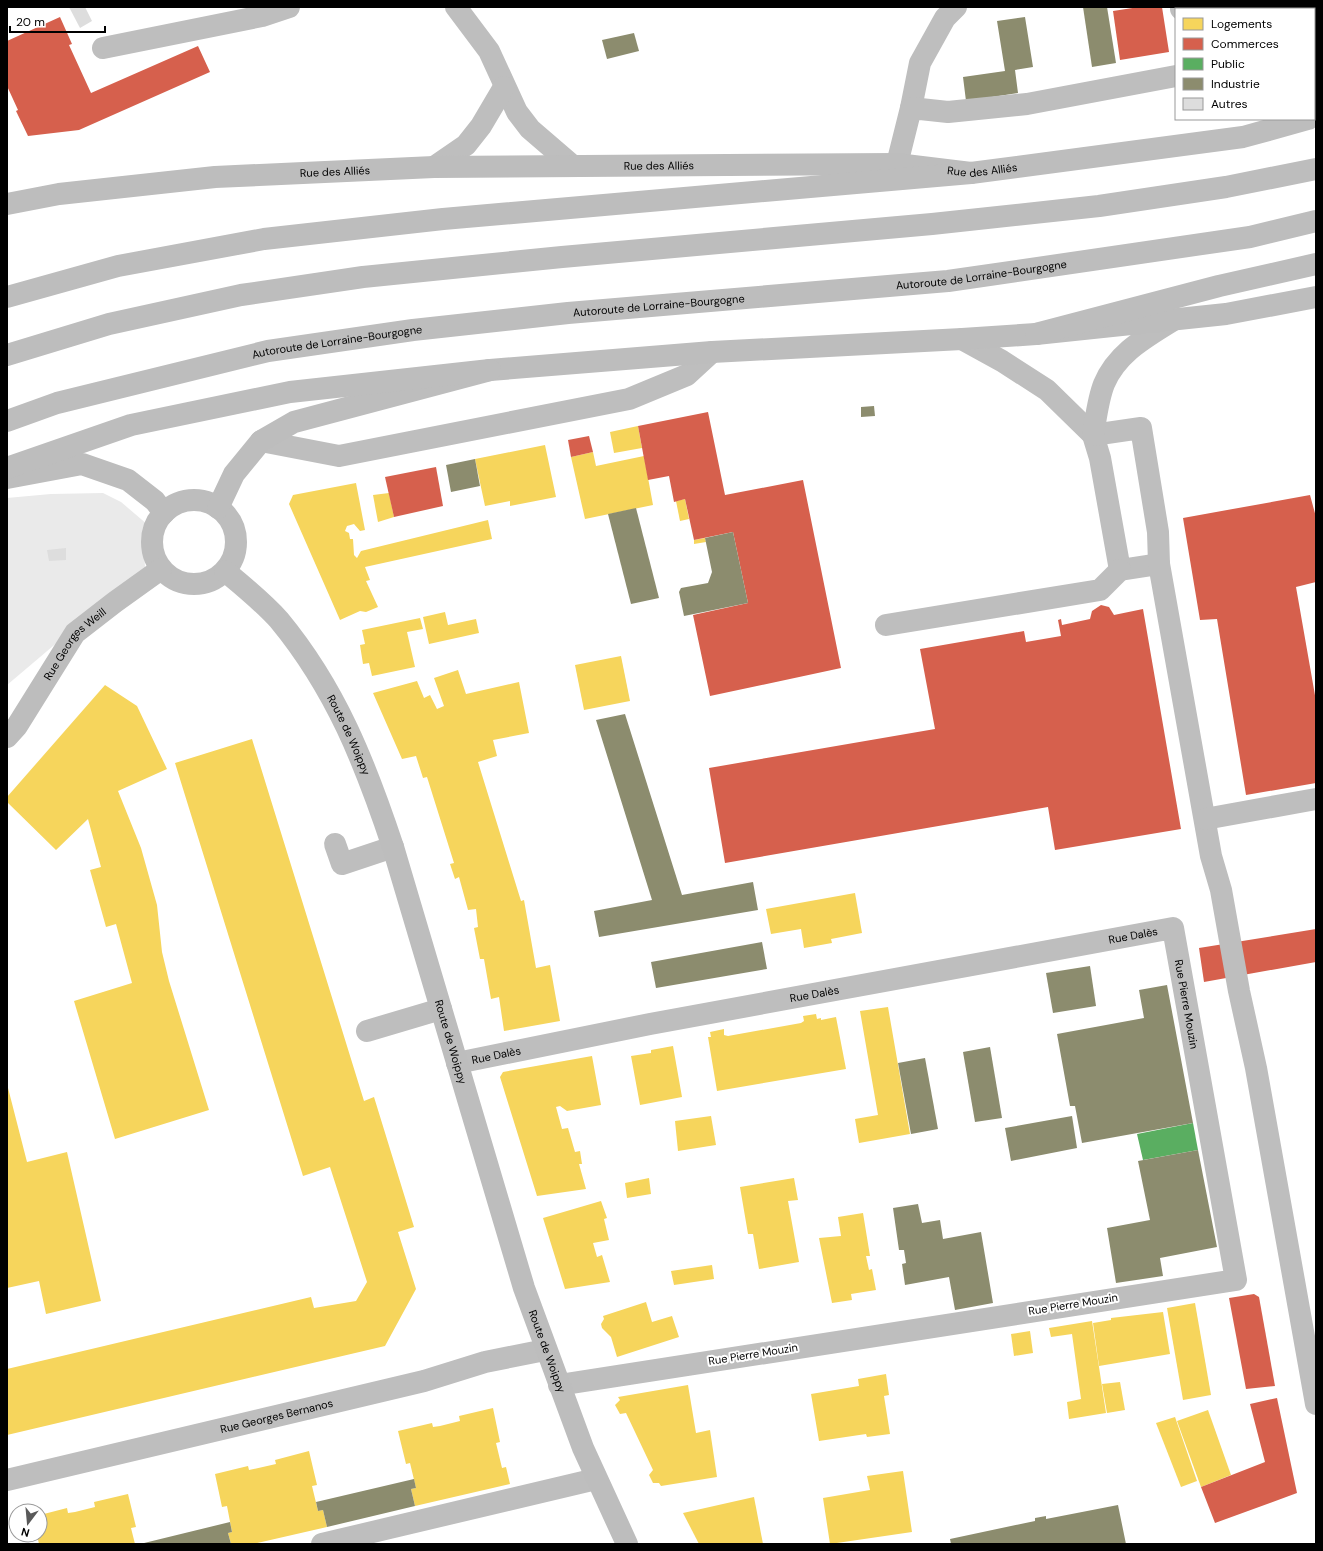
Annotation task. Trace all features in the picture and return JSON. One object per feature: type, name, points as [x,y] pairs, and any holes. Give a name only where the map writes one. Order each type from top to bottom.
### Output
[{"type":"main road","name":"Rue des Alliés","points":[[7,204],[59,194],[215,176],[434,167],[897,164],[971,173],[1243,137],[1304,120]]},
{"type":"main road","points":[[7,355],[109,324],[233,297],[363,277],[562,257],[932,224],[1099,206],[1226,187],[1316,169]]},
{"type":"main road","points":[[7,298],[118,266],[264,239],[443,219],[971,173]]},
{"type":"main road","name":"Autoroute de Lorraine-Bourgogne","points":[[7,421],[57,403],[268,351],[413,330],[568,313],[948,281],[1250,237],[1316,221]]},
{"type":"main road","points":[[1036,334],[1219,286],[1316,264]]},
{"type":"main road","points":[[7,468],[131,425],[290,392],[490,370],[712,352],[1036,334],[1172,321],[1226,314],[1316,297]]},
{"type":"main road","points":[[218,508],[234,474],[261,441],[294,422],[490,370]]},
{"type":"main road","points":[[7,478],[82,464],[128,480],[154,501],[164,513]]},
{"type":"main road","points":[[196,500],[218,508],[227,516],[233,527],[236,538],[232,561],[225,571],[214,579],[200,584],[185,584],[172,578],[161,569],[155,559],[152,547],[154,528],[164,513],[173,506],[184,501],[196,500]]},
{"type":"main road","name":"Rue Georges Weill","points":[[7,737],[17,726],[75,633],[161,569]]},
{"type":"main road","name":"Route de Woippy","points":[[225,571],[278,619],[312,664],[333,698],[350,733],[378,801],[393,847],[524,1288],[545,1350],[596,1479],[627,1544]]},
{"type":"street","points":[[103,48],[262,16],[288,7]]},
{"type":"street","points":[[456,7],[489,51],[504,87],[517,112],[530,129],[573,166]]},
{"type":"street","points":[[1181,8],[1195,7]]},
{"type":"street","points":[[897,164],[911,108],[920,63],[949,11]]},
{"type":"street","points":[[911,108],[948,112],[1027,104],[1175,76]]},
{"type":"street","points":[[434,167],[466,145],[481,126],[504,87]]},
{"type":"street","points":[[1092,435],[1104,385],[1114,364],[1133,346],[1172,321]]},
{"type":"street","points":[[962,339],[1002,361],[1047,390],[1092,435],[1100,458],[1120,570]]},
{"type":"street","points":[[261,441],[339,456],[629,399],[687,374],[712,352]]},
{"type":"street","points":[[1092,435],[1141,428],[1158,532],[1159,564],[1211,856],[1221,890],[1239,991],[1256,1068],[1310,1341],[1316,1404]]},
{"type":"street","points":[[886,625],[1100,590],[1120,570],[1159,564]]},
{"type":"street","points":[[1205,819],[1316,799]]},
{"type":"street","points":[[335,844],[342,864],[393,847]]},
{"type":"street","name":"Rue Dalès","points":[[457,1063],[650,1024],[1173,928]]},
{"type":"street","name":"Rue Pierre Mouzin","points":[[559,1385],[1236,1280],[1173,928]]},
{"type":"street","points":[[367,1031],[441,1009]]},
{"type":"street","name":"Rue Georges Bernanos","points":[[7,1480],[424,1381],[485,1362],[545,1350]]},
{"type":"street","points":[[322,1544],[596,1479]]},
{"type":"shaded area","points":[[103,493],[121,502],[155,531],[144,554],[146,579],[79,624],[7,685],[7,498],[51,494]]},
{"type":"building: Logements","points":[[638,426],[642,448],[614,453],[610,432]]},
{"type":"building: Logements","points":[[545,445],[556,497],[510,506],[510,501],[485,506],[475,459]]},
{"type":"building: Logements","points":[[593,452],[596,466],[644,456],[653,505],[585,519],[571,457]]},
{"type":"building: Logements","points":[[356,483],[365,530],[360,531],[354,524],[347,526],[345,531],[349,533],[350,539],[353,539],[354,555],[357,558],[361,551],[488,520],[492,539],[365,567],[370,580],[366,581],[378,607],[366,612],[360,611],[340,620],[289,504],[293,495]]},
{"type":"building: Logements","points":[[389,493],[394,517],[378,522],[373,495]]},
{"type":"building: Logements","points":[[685,499],[689,519],[680,521],[676,501]]},
{"type":"building: Logements","points":[[705,538],[706,542],[694,544],[694,540]]},
{"type":"building: Logements","points":[[445,612],[448,625],[476,619],[479,633],[429,644],[423,617]]},
{"type":"building: Logements","points":[[420,618],[423,629],[407,632],[415,667],[372,676],[369,663],[363,664],[360,645],[365,644],[362,630]]},
{"type":"building: Logements","points":[[621,656],[630,701],[584,710],[575,665]]},
{"type":"building: Logements","points":[[458,670],[466,694],[519,682],[529,733],[493,740],[497,756],[478,762],[521,901],[524,900],[536,968],[550,965],[560,1021],[504,1031],[499,997],[491,999],[484,959],[480,959],[474,928],[478,927],[476,909],[468,910],[459,877],[455,879],[450,864],[454,863],[427,777],[423,778],[416,756],[402,759],[373,693],[417,681],[424,698],[430,695],[437,709],[444,706],[434,678]]},
{"type":"building: Logements","points":[[105,685],[137,706],[167,769],[118,791],[141,848],[157,905],[162,952],[169,981],[209,1110],[115,1139],[74,1001],[132,983],[116,924],[106,927],[90,870],[101,867],[88,819],[56,850],[7,802],[7,797]]},
{"type":"building: Logements","points":[[252,739],[364,1101],[374,1097],[414,1227],[398,1232],[416,1289],[385,1346],[7,1435],[7,1369],[311,1297],[314,1308],[356,1301],[367,1282],[330,1167],[303,1176],[175,763]]},
{"type":"building: Logements","points":[[855,893],[862,933],[831,939],[832,943],[804,948],[801,929],[771,934],[766,909]]},
{"type":"building: Logements","points":[[888,1007],[910,1134],[859,1143],[855,1119],[878,1115],[860,1011]]},
{"type":"building: Logements","points":[[816,1014],[817,1019],[821,1018],[821,1020],[836,1017],[846,1069],[717,1091],[708,1037],[711,1037],[710,1032],[724,1029],[724,1035],[728,1036],[801,1023],[804,1021],[803,1016]]},
{"type":"building: Logements","points":[[673,1046],[682,1097],[640,1105],[631,1056],[651,1053],[651,1050]]},
{"type":"building: Logements","points":[[592,1056],[601,1105],[567,1111],[560,1106],[556,1107],[562,1129],[568,1128],[575,1152],[580,1151],[582,1164],[579,1164],[586,1189],[537,1196],[500,1077],[503,1072]]},
{"type":"building: Logements","points":[[7,1084],[27,1162],[67,1152],[101,1301],[46,1314],[39,1281],[7,1288]]},
{"type":"building: Logements","points":[[711,1116],[716,1145],[678,1151],[675,1121]]},
{"type":"building: Logements","points":[[649,1178],[651,1194],[627,1198],[625,1183]]},
{"type":"building: Logements","points":[[794,1178],[798,1200],[788,1201],[799,1262],[759,1269],[753,1234],[748,1234],[740,1187]]},
{"type":"building: Logements","points":[[601,1201],[607,1218],[604,1219],[609,1240],[593,1243],[597,1257],[602,1255],[610,1282],[565,1289],[543,1218]]},
{"type":"building: Logements","points":[[863,1213],[870,1256],[866,1256],[869,1270],[872,1269],[876,1290],[851,1294],[852,1300],[832,1303],[819,1238],[841,1236],[838,1217]]},
{"type":"building: Logements","points":[[712,1265],[714,1279],[674,1285],[671,1271]]},
{"type":"building: Logements","points":[[646,1302],[652,1322],[672,1316],[679,1337],[617,1357],[611,1337],[602,1328],[601,1324],[604,1319],[603,1316]]},
{"type":"building: Logements","points":[[1195,1303],[1211,1395],[1183,1400],[1167,1308]]},
{"type":"building: Logements","points":[[1163,1312],[1170,1354],[1099,1366],[1093,1323],[1111,1320],[1111,1318]]},
{"type":"building: Logements","points":[[1092,1321],[1106,1413],[1069,1419],[1067,1402],[1081,1399],[1072,1334],[1051,1337],[1049,1328]]},
{"type":"building: Logements","points":[[1030,1331],[1033,1353],[1014,1356],[1011,1334]]},
{"type":"building: Logements","points":[[886,1374],[889,1395],[884,1396],[890,1434],[867,1437],[866,1434],[819,1441],[811,1394],[859,1386],[858,1379]]},
{"type":"building: Logements","points":[[1120,1382],[1125,1410],[1107,1413],[1102,1384]]},
{"type":"building: Logements","points":[[688,1385],[696,1433],[710,1430],[717,1477],[661,1486],[659,1483],[653,1483],[649,1475],[653,1470],[626,1413],[620,1414],[615,1405],[620,1400],[618,1397]]},
{"type":"building: Logements","points":[[493,1408],[500,1442],[496,1443],[502,1468],[506,1467],[510,1484],[415,1506],[411,1489],[416,1488],[410,1463],[406,1464],[398,1431],[432,1423],[433,1427],[440,1426],[460,1421],[459,1416]]},
{"type":"building: Logements","points":[[1208,1410],[1231,1475],[1201,1487],[1177,1421]]},
{"type":"building: Logements","points":[[1175,1417],[1197,1481],[1181,1487],[1156,1423]]},
{"type":"building: Logements","points":[[309,1451],[317,1485],[312,1486],[318,1511],[323,1510],[327,1527],[253,1544],[231,1544],[228,1533],[232,1532],[227,1506],[222,1507],[215,1474],[248,1466],[249,1470],[276,1464],[275,1460]]},
{"type":"building: Logements","points":[[903,1471],[912,1532],[830,1544],[823,1498],[870,1490],[867,1476]]},
{"type":"building: Logements","points":[[128,1494],[136,1527],[131,1528],[135,1544],[39,1544],[48,1543],[48,1513],[67,1508],[68,1513],[75,1512],[95,1507],[94,1502]]},
{"type":"building: Logements","points":[[754,1497],[763,1544],[699,1544],[683,1513]]},
{"type":"building: Commerces","points":[[1139,7],[1162,7],[1169,52],[1120,60],[1113,11]]},
{"type":"building: Commerces","points":[[60,17],[72,44],[69,45],[91,93],[198,46],[210,72],[79,130],[28,136],[16,111],[18,110],[7,86],[7,41]]},
{"type":"building: Commerces","points":[[708,412],[725,495],[803,480],[841,668],[710,696],[693,615],[748,603],[733,532],[694,540],[685,499],[674,502],[669,476],[648,480],[638,426]]},
{"type":"building: Commerces","points":[[589,436],[593,452],[571,457],[568,440]]},
{"type":"building: Commerces","points":[[436,467],[443,506],[394,517],[385,477]]},
{"type":"building: Commerces","points":[[1310,495],[1316,517],[1316,582],[1296,587],[1316,701],[1316,783],[1246,795],[1217,619],[1200,620],[1183,518]]},
{"type":"building: Commerces","points":[[1101,605],[1109,607],[1114,615],[1143,609],[1181,829],[1055,850],[1048,807],[725,863],[709,768],[935,729],[920,649],[1024,631],[1026,642],[1061,636],[1058,620],[1061,619],[1062,625],[1090,619],[1092,611]]},
{"type":"building: Commerces","points":[[1316,929],[1316,962],[1204,982],[1199,948]]},
{"type":"building: Commerces","points":[[1254,1294],[1259,1297],[1275,1386],[1246,1389],[1229,1298]]},
{"type":"building: Commerces","points":[[1277,1398],[1297,1493],[1215,1523],[1201,1487],[1265,1462],[1250,1404]]},
{"type":"building: Public","points":[[1193,1123],[1198,1150],[1143,1160],[1137,1134]]},
{"type":"building: Industrie","points":[[1083,7],[1107,7],[1116,63],[1092,67]]},
{"type":"building: Industrie","points":[[1190,7],[1262,7],[1262,8]]},
{"type":"building: Industrie","points":[[1025,17],[1033,67],[1015,70],[1018,93],[966,101],[963,77],[1005,71],[997,21]]},
{"type":"building: Industrie","points":[[634,33],[639,51],[607,59],[602,40]]},
{"type":"building: Industrie","points":[[874,406],[875,416],[861,417],[861,407]]},
{"type":"building: Industrie","points":[[475,459],[480,486],[451,492],[446,465]]},
{"type":"building: Industrie","points":[[636,508],[659,598],[631,604],[608,514]]},
{"type":"building: Industrie","points":[[733,532],[748,603],[684,616],[679,592],[681,588],[708,583],[712,572],[705,538]]},
{"type":"building: Industrie","points":[[625,714],[682,895],[753,882],[758,910],[599,937],[594,911],[652,900],[596,720]]},
{"type":"building: Industrie","points":[[762,942],[767,969],[656,988],[651,962]]},
{"type":"building: Industrie","points":[[1090,966],[1096,1006],[1053,1013],[1046,973]]},
{"type":"building: Industrie","points":[[1167,985],[1193,1123],[1082,1143],[1075,1106],[1070,1106],[1057,1034],[1144,1018],[1139,990]]},
{"type":"building: Industrie","points":[[990,1047],[1002,1118],[975,1122],[963,1052]]},
{"type":"building: Industrie","points":[[925,1058],[938,1129],[911,1134],[898,1063]]},
{"type":"building: Industrie","points":[[1072,1116],[1077,1148],[1011,1161],[1005,1128]]},
{"type":"building: Industrie","points":[[1198,1150],[1217,1247],[1160,1258],[1163,1276],[1116,1283],[1107,1228],[1150,1220],[1138,1161]]},
{"type":"building: Industrie","points":[[918,1204],[922,1223],[940,1220],[943,1239],[981,1232],[993,1303],[955,1310],[949,1277],[905,1285],[902,1264],[906,1263],[904,1250],[899,1250],[893,1208]]},
{"type":"building: Industrie","points":[[414,1479],[416,1488],[411,1489],[415,1506],[327,1527],[323,1510],[318,1511],[316,1502]]},
{"type":"building: Industrie","points":[[1118,1505],[1126,1544],[951,1544],[950,1539],[1035,1521],[1035,1518],[1046,1516],[1046,1519]]},
{"type":"building: Industrie","points":[[230,1522],[232,1532],[228,1533],[231,1544],[140,1544]]},
{"type":"building: Autres","points":[[69,7],[85,7],[92,21],[80,28]]},
{"type":"building: Autres","points":[[66,548],[66,560],[49,561],[47,550]]}]
